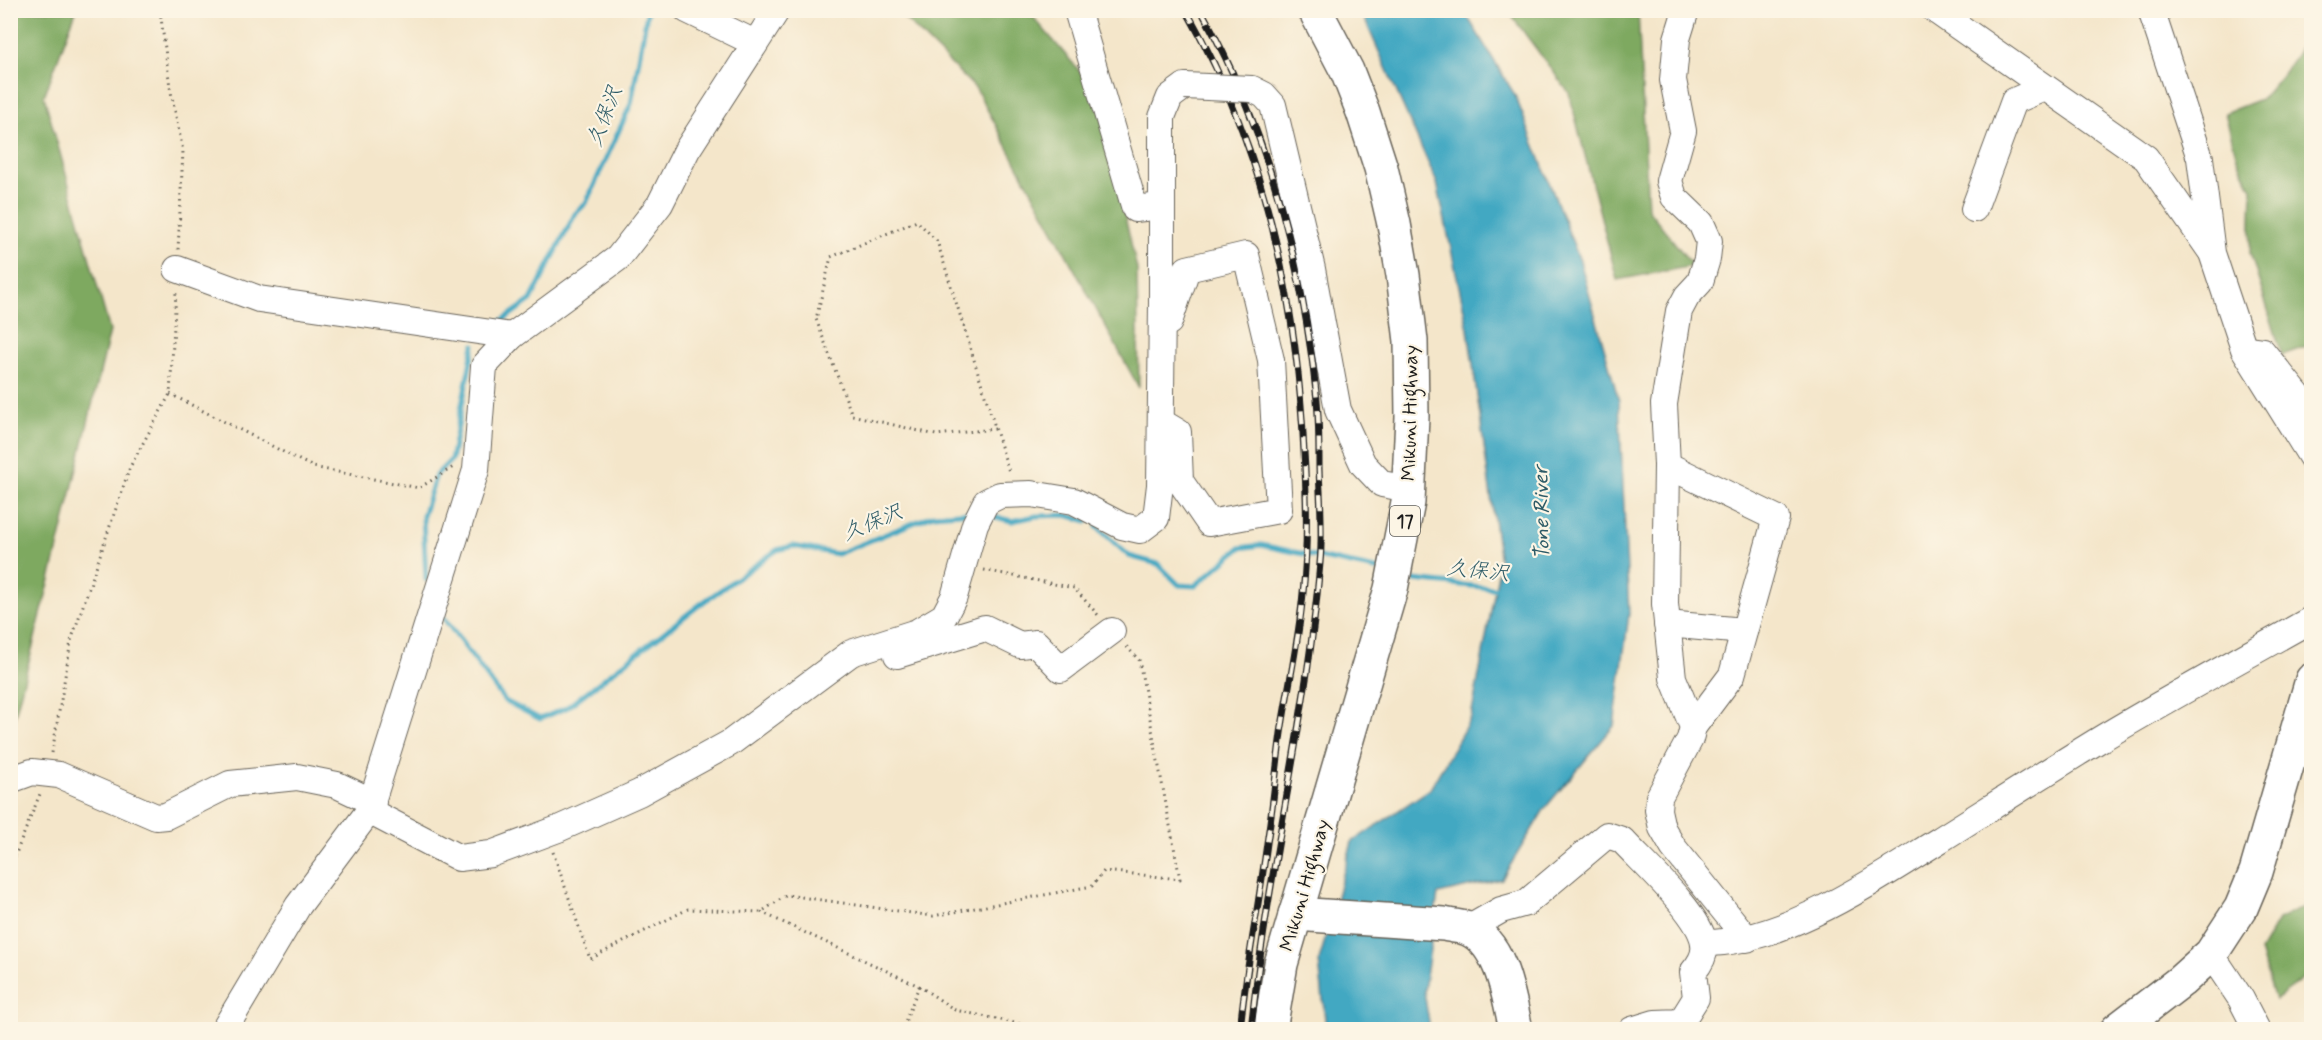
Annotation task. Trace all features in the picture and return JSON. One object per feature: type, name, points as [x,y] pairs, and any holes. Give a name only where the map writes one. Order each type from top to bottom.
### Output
[{"type":"main road","name":"Mikuni Highway","points":[[1270,1029],[1281,964],[1306,915],[1391,589],[1409,489],[1413,390],[1411,341],[1394,224],[1381,168],[1364,112],[1347,71],[1315,10]]},
{"type":"main road","points":[[2118,1029],[2181,981],[2211,954],[2241,908],[2256,872],[2312,680]]},
{"type":"main road","points":[[1306,915],[1456,927],[1489,946],[1506,981],[1516,1029]]},
{"type":"street","points":[[687,10],[755,43]]},
{"type":"street","points":[[224,1029],[298,906],[371,807],[476,470],[484,366],[513,336],[618,258],[660,204],[687,150],[777,10]]},
{"type":"street","points":[[1077,10],[1135,209],[1162,206]]},
{"type":"street","points":[[1686,10],[1677,39],[1672,80],[1683,131],[1668,181],[1674,197],[1701,223],[1709,241],[1707,259],[1700,282],[1687,296],[1679,311],[1664,404],[1667,465],[1665,604],[1673,678],[1693,727]]},
{"type":"street","points":[[1935,10],[2146,158],[2211,253]]},
{"type":"street","points":[[2151,10],[2200,158],[2211,253],[2244,349],[2312,458]]},
{"type":"street","points":[[10,780],[32,772],[48,772],[156,817],[166,816],[230,784],[297,777],[337,785],[459,858],[490,854],[639,793],[730,743],[851,653],[917,632],[944,616],[954,597],[963,566],[990,507],[1031,494],[1074,501],[1122,526],[1140,530],[1156,518],[1160,484],[1162,117],[1170,98],[1185,86],[1251,89],[1264,95],[1274,105],[1312,269],[1338,410],[1363,464],[1382,484],[1409,489]]},
{"type":"street","points":[[1974,208],[2014,101],[2044,88]]},
{"type":"street","points":[[1161,422],[1178,432],[1180,481],[1209,523],[1279,510],[1271,360],[1246,255],[1187,269],[1162,342]]},
{"type":"street","points":[[177,269],[259,299],[513,336]]},
{"type":"street","points":[[2244,349],[2262,351],[2312,412]]},
{"type":"street","points":[[1667,465],[1776,518],[1732,675],[1693,727],[1690,739],[1659,797],[1658,810],[1662,828],[1673,847],[1748,939]]},
{"type":"street","points":[[1704,943],[1724,943],[1767,934],[1832,903],[1908,860],[2100,740],[2312,619]]},
{"type":"street","points":[[1667,624],[1744,631]]},
{"type":"street","points":[[873,646],[898,656],[985,628],[1020,645],[1036,643],[1061,669],[1112,631]]},
{"type":"street","points":[[1456,927],[1526,903],[1607,835],[1622,840],[1692,916],[1704,943],[1701,962],[1693,972],[1696,998],[1681,1022],[1655,1023],[1632,1029]]},
{"type":"street","points":[[2211,954],[2241,999],[2257,1029]]},
{"type":"path","points":[[10,868],[48,772],[71,641],[130,467],[170,394],[183,151],[170,87],[160,10]]},
{"type":"path","points":[[990,507],[1010,475],[937,241],[917,221],[831,257],[816,319],[852,414],[936,435],[995,429]]},
{"type":"path","points":[[170,394],[313,466],[419,488],[477,452]]},
{"type":"path","points":[[761,912],[786,895],[933,916],[1092,886],[1104,871],[1180,879],[1139,660],[1074,588],[963,566]]},
{"type":"path","points":[[546,833],[590,959],[688,909],[761,912],[919,986],[955,1010],[1047,1029]]},
{"type":"path","points":[[902,1029],[919,986]]},
{"type":"green space","points":[[11,10],[76,11],[44,96],[110,331],[11,731]]},
{"type":"green space","points":[[897,11],[1028,11],[1096,90],[1137,269],[1139,388],[976,89]]},
{"type":"green space","points":[[1508,11],[1638,11],[1648,209],[1693,266],[1617,280],[1569,93]]},
{"type":"green space","points":[[2311,17],[2311,345],[2282,355],[2250,253],[2252,189],[2237,158],[2225,113],[2263,98],[2297,54]]},
{"type":"green space","points":[[2311,903],[2311,972],[2275,1000],[2260,951],[2278,920]]},
{"type":"water","name":"Tone River","points":[[1361,11],[1464,11],[1515,95],[1580,261],[1619,401],[1629,614],[1614,726],[1545,808],[1502,879],[1438,894],[1424,991],[1430,1029],[1326,1029],[1319,961],[1352,842],[1430,789],[1471,717],[1500,563],[1468,329],[1437,183]]},
{"type":"waterway","name":"久保沢","points":[[496,325],[531,300],[575,214],[586,203],[631,104],[647,13]]},
{"type":"waterway","name":"久保沢","points":[[426,580],[423,516],[436,475],[451,460],[474,345]]},
{"type":"waterway","name":"久保沢","points":[[440,613],[505,701],[540,719],[566,708],[702,603],[777,550],[793,546],[837,554],[933,515],[972,512]]},
{"type":"waterway","name":"久保沢","points":[[987,515],[1012,521],[1036,516],[1066,515],[1087,521]]},
{"type":"waterway","name":"久保沢","points":[[1097,527],[1129,556],[1158,564],[1179,585],[1195,586],[1240,548],[1261,545],[1380,570]]},
{"type":"waterway","name":"久保沢","points":[[1414,580],[1501,589]]},
{"type":"railway","points":[[1186,10],[1213,61],[1236,114],[1271,224],[1284,280],[1293,337],[1300,394],[1305,470],[1306,541],[1301,611],[1281,733],[1240,1030]]},
{"type":"railway","points":[[1201,10],[1245,102],[1278,199],[1292,249],[1302,299],[1311,349],[1318,417],[1321,539],[1314,621],[1258,971],[1251,1030]]}]
